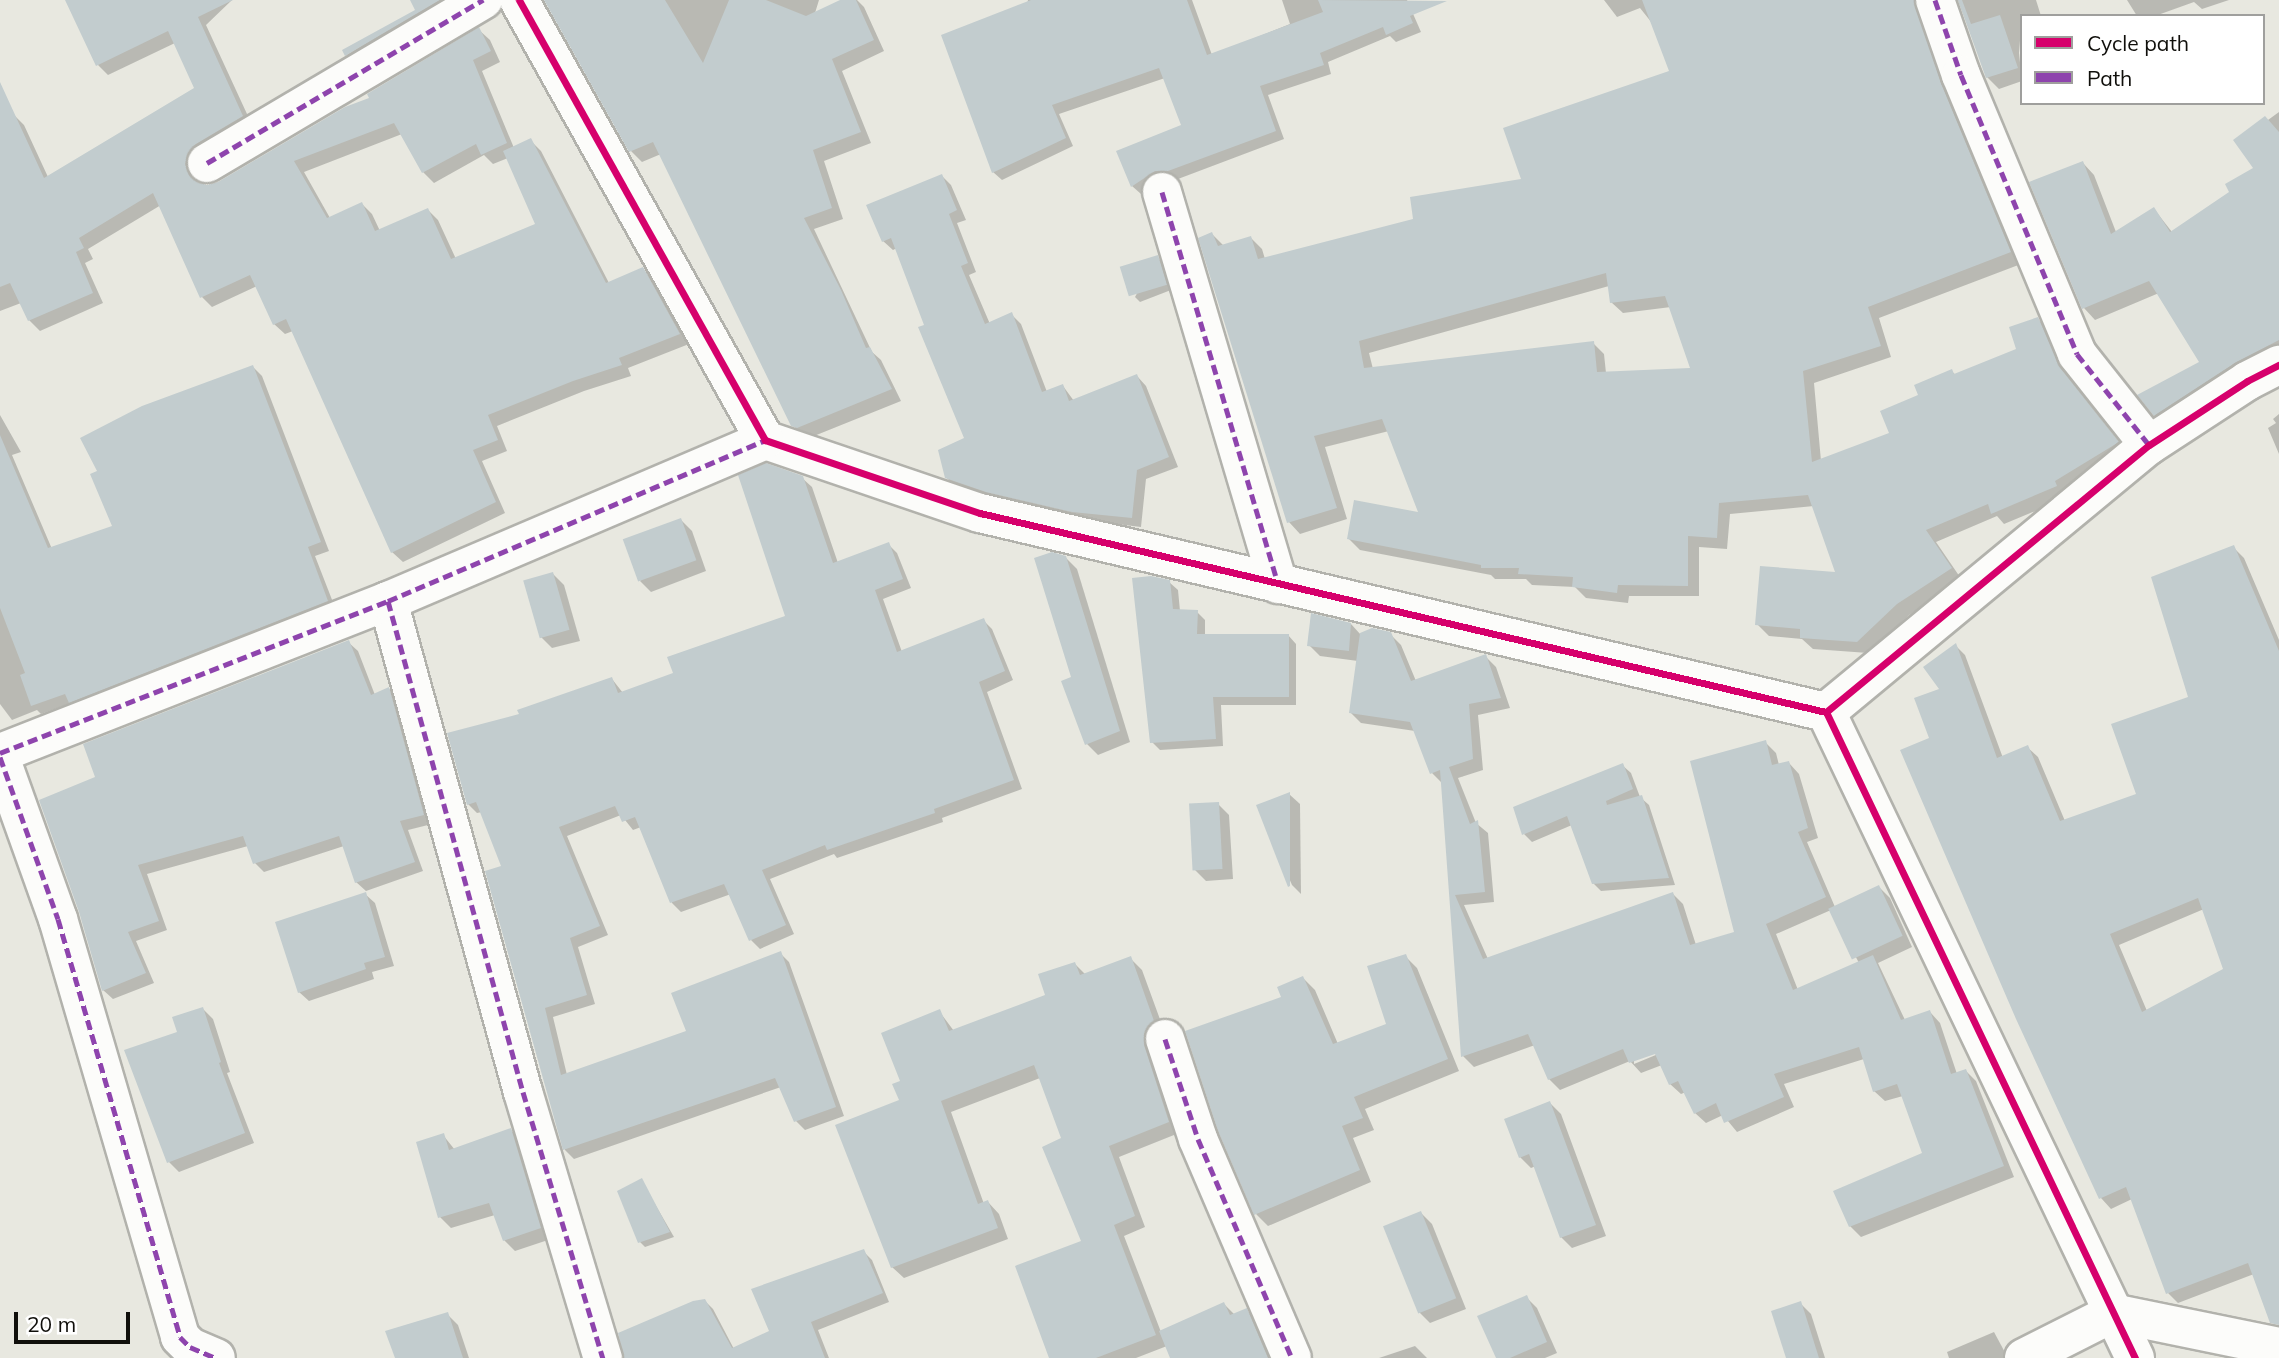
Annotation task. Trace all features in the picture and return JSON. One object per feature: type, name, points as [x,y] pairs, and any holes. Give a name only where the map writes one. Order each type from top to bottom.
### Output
[{"type":"street","points":[[206,163],[483,0]]},
{"type":"street","points":[[519,0],[765,440]]},
{"type":"street","points":[[1935,0],[1961,75],[2077,354],[2149,445]]},
{"type":"street","points":[[1162,192],[1278,584]]},
{"type":"street","points":[[1826,712],[2149,445],[2247,381],[2279,365]]},
{"type":"street","points":[[216,1358],[190,1346],[180,1337],[58,919],[0,755],[388,601],[765,440],[980,513],[1826,712]]},
{"type":"street","points":[[388,601],[523,1092],[603,1358]]},
{"type":"street","points":[[1826,712],[2135,1358]]},
{"type":"street","points":[[1165,1039],[1198,1139],[1292,1358]]},
{"type":"street","points":[[2024,1358],[2113,1313],[2279,1347]]},
{"type":"building","points":[[65,0],[233,0],[198,17],[243,116],[196,144],[188,153],[185,164],[189,175],[197,182],[207,185],[218,182],[345,107],[369,98],[367,94],[479,27],[491,51],[473,60],[507,143],[481,155],[476,144],[422,173],[394,123],[294,161],[327,218],[362,202],[375,231],[428,208],[451,259],[535,224],[503,151],[531,138],[606,283],[643,267],[680,334],[619,358],[622,365],[573,381],[488,415],[498,440],[473,450],[496,502],[391,553],[286,319],[273,325],[250,275],[200,298],[153,193],[79,238],[84,248],[76,252],[93,293],[28,321],[10,283],[0,287],[0,82],[44,178],[194,88],[168,31],[96,66]]},
{"type":"building","points":[[410,0],[440,0],[345,56],[342,50],[415,10]]},
{"type":"building","points":[[544,0],[665,0],[703,63],[729,0],[766,0],[806,16],[840,0],[856,0],[874,40],[832,59],[861,132],[813,150],[832,208],[804,218],[841,290],[866,348],[870,347],[892,389],[797,428],[791,426],[653,142],[629,152]]},
{"type":"building","points":[[1031,0],[1187,0],[1207,55],[1323,12],[1318,0],[1447,1],[1410,16],[1413,23],[1386,35],[1383,27],[1320,53],[1324,65],[1260,86],[1276,131],[1168,171],[1155,171],[1131,187],[1116,151],[1181,125],[1159,68],[1052,105],[1066,138],[992,173],[941,35]]},
{"type":"building","points":[[1642,0],[1914,0],[1941,83],[2011,252],[1868,307],[1881,346],[1803,371],[1812,462],[1889,433],[1880,411],[1918,395],[1914,385],[1952,369],[1954,374],[2016,349],[2009,327],[2038,317],[2060,367],[2119,442],[2055,481],[2057,486],[1991,514],[1988,504],[1926,530],[1952,568],[1897,604],[1857,642],[1800,638],[1800,629],[1755,625],[1760,566],[1835,572],[1808,495],[1719,503],[1717,538],[1688,536],[1688,586],[1618,585],[1617,593],[1572,587],[1573,577],[1518,574],[1519,568],[1481,568],[1481,565],[1347,539],[1354,500],[1418,512],[1382,419],[1314,436],[1337,508],[1287,523],[1198,238],[1212,232],[1218,246],[1251,236],[1258,259],[1413,219],[1410,197],[1521,179],[1503,128],[1669,71]],"holes":[[[1606,273],[1610,303],[1665,296],[1690,368],[1597,372],[1594,341],[1364,368],[1359,341]]]},
{"type":"building","points":[[1958,0],[1962,0],[1971,24],[2000,15],[2018,68],[1986,78]]},
{"type":"building","points":[[2265,116],[2279,132],[2279,340],[2235,363],[2154,416],[2137,395],[2199,362],[2149,281],[2082,309],[2029,182],[2083,161],[2111,234],[2154,207],[2170,232],[2229,192],[2225,184],[2253,168],[2233,140]]},
{"type":"building","points":[[942,174],[957,210],[949,214],[968,263],[961,266],[985,324],[1012,312],[1042,392],[1063,384],[1069,401],[1137,374],[1169,457],[1137,470],[1132,518],[1072,512],[986,492],[945,478],[938,450],[964,438],[918,327],[924,325],[891,238],[882,242],[866,205]]},
{"type":"building","points":[[1158,255],[1167,285],[1129,296],[1120,267]]},
{"type":"building","points":[[253,365],[321,542],[308,547],[328,601],[69,703],[65,694],[31,706],[20,675],[25,673],[0,608],[0,435],[48,548],[112,526],[90,474],[97,471],[80,438],[142,406]]},
{"type":"building","points":[[766,463],[803,476],[833,563],[889,542],[903,579],[875,590],[897,652],[984,618],[1005,671],[979,682],[1014,780],[934,809],[935,813],[827,850],[825,845],[762,870],[786,925],[749,941],[724,884],[670,903],[635,817],[622,822],[615,806],[559,827],[600,926],[570,938],[587,995],[545,1008],[561,1075],[686,1031],[671,993],[781,951],[836,1107],[794,1122],[775,1078],[563,1150],[485,871],[501,866],[476,802],[467,805],[447,733],[519,714],[517,710],[612,677],[618,693],[673,673],[667,657],[785,616],[738,475]]},
{"type":"building","points":[[681,518],[696,560],[638,581],[623,539]]},
{"type":"building","points":[[2234,545],[2279,651],[2279,1325],[2270,1323],[2248,1263],[2166,1294],[2126,1187],[2099,1199],[2016,1019],[1900,750],[1929,738],[1914,698],[1939,689],[1923,667],[1956,643],[1997,758],[2028,745],[2060,821],[2136,794],[2111,724],[2188,697],[2151,577]],"holes":[[[2198,898],[2223,969],[2142,1012],[2110,934]]]},
{"type":"building","points":[[1052,552],[1066,556],[1120,731],[1085,745],[1061,681],[1071,677],[1034,558]]},
{"type":"building","points":[[553,572],[570,630],[540,638],[523,581]]},
{"type":"building","points":[[1151,576],[1170,580],[1173,609],[1198,610],[1197,634],[1289,634],[1289,697],[1213,697],[1216,739],[1150,743],[1132,578]]},
{"type":"building","points":[[1311,613],[1351,623],[1349,651],[1307,646]]},
{"type":"building","points":[[1372,628],[1391,632],[1411,681],[1486,654],[1501,698],[1469,704],[1473,759],[1449,767],[1470,824],[1478,820],[1485,892],[1455,895],[1483,959],[1673,892],[1690,945],[1734,932],[1690,761],[1766,740],[1772,765],[1789,761],[1808,828],[1798,832],[1826,897],[1766,924],[1793,990],[1873,955],[1901,1020],[1930,1010],[1951,1074],[1966,1069],[2004,1166],[1849,1227],[1833,1191],[1922,1153],[1897,1084],[1873,1092],[1859,1047],[1774,1074],[1784,1097],[1724,1123],[1716,1103],[1694,1114],[1678,1081],[1669,1085],[1655,1054],[1629,1063],[1623,1049],[1548,1080],[1528,1034],[1461,1057],[1440,770],[1430,774],[1410,722],[1349,713],[1360,633]]},
{"type":"building","points":[[349,640],[371,695],[389,687],[424,815],[400,821],[415,862],[355,883],[339,836],[253,864],[243,836],[138,865],[159,921],[128,932],[146,973],[102,991],[79,912],[39,800],[95,777],[83,744]]},
{"type":"building","points":[[1623,763],[1633,789],[1606,801],[1607,805],[1642,795],[1669,878],[1592,884],[1567,816],[1522,835],[1513,807]]},
{"type":"building","points":[[1290,792],[1290,886],[1288,887],[1256,805]]},
{"type":"building","points":[[1219,802],[1223,869],[1193,870],[1189,804]]},
{"type":"building","points":[[1879,885],[1903,936],[1852,959],[1828,909]]},
{"type":"building","points":[[366,892],[385,957],[364,963],[366,969],[298,993],[275,922]]},
{"type":"building","points":[[1406,954],[1448,1059],[1354,1097],[1363,1118],[1342,1126],[1360,1170],[1254,1215],[1218,1131],[1185,1031],[1281,997],[1277,987],[1303,976],[1333,1044],[1386,1024],[1367,966]]},
{"type":"building","points":[[1131,956],[1154,1021],[1144,1034],[1144,1045],[1169,1122],[1109,1146],[1135,1216],[1114,1225],[1156,1335],[1096,1358],[1049,1358],[1015,1266],[1081,1241],[1042,1147],[1061,1138],[1034,1065],[941,1101],[978,1204],[988,1200],[998,1228],[891,1268],[835,1125],[899,1100],[892,1084],[900,1081],[881,1033],[940,1009],[949,1031],[1045,995],[1038,974],[1075,962],[1080,975]]},
{"type":"building","points":[[203,1007],[221,1062],[219,1063],[245,1133],[167,1163],[124,1050],[177,1032],[172,1017]]},
{"type":"building","points":[[1550,1101],[1596,1225],[1560,1238],[1529,1154],[1519,1158],[1504,1119]]},
{"type":"building","points":[[511,1128],[541,1228],[503,1241],[489,1203],[438,1218],[416,1142],[444,1133],[449,1150]]},
{"type":"building","points":[[642,1178],[670,1232],[638,1243],[617,1191]]},
{"type":"building","points":[[1421,1211],[1456,1298],[1418,1314],[1383,1226]]},
{"type":"building","points":[[864,1249],[883,1293],[811,1322],[825,1358],[624,1358],[618,1333],[693,1301],[705,1299],[732,1348],[769,1331],[751,1289]]},
{"type":"building","points":[[1527,1295],[1547,1342],[1510,1358],[1496,1358],[1477,1316]]},
{"type":"building","points":[[1801,1301],[1819,1358],[1786,1358],[1771,1311]]},
{"type":"building","points":[[1224,1302],[1230,1315],[1247,1308],[1268,1358],[1170,1358],[1159,1331]]},
{"type":"building","points":[[448,1312],[463,1358],[395,1358],[385,1331]]},
{"type":"marked path","points":[[207,163],[483,0]]},
{"type":"marked path","points":[[1935,0],[1961,75],[2077,354],[2149,445]]},
{"type":"marked path","points":[[1162,192],[1278,584]]},
{"type":"marked path","points":[[0,753],[388,601],[765,440]]},
{"type":"marked path","points":[[388,601],[523,1092],[603,1358]]},
{"type":"marked path","points":[[0,757],[58,919],[180,1337],[190,1347],[216,1358]]},
{"type":"marked path","points":[[1165,1039],[1198,1139],[1292,1358]]},
{"type":"cycle path","points":[[519,0],[765,440],[980,513],[1826,712]]},
{"type":"cycle path","points":[[2135,1358],[1826,712],[2149,445],[2247,381],[2279,365]]}]
